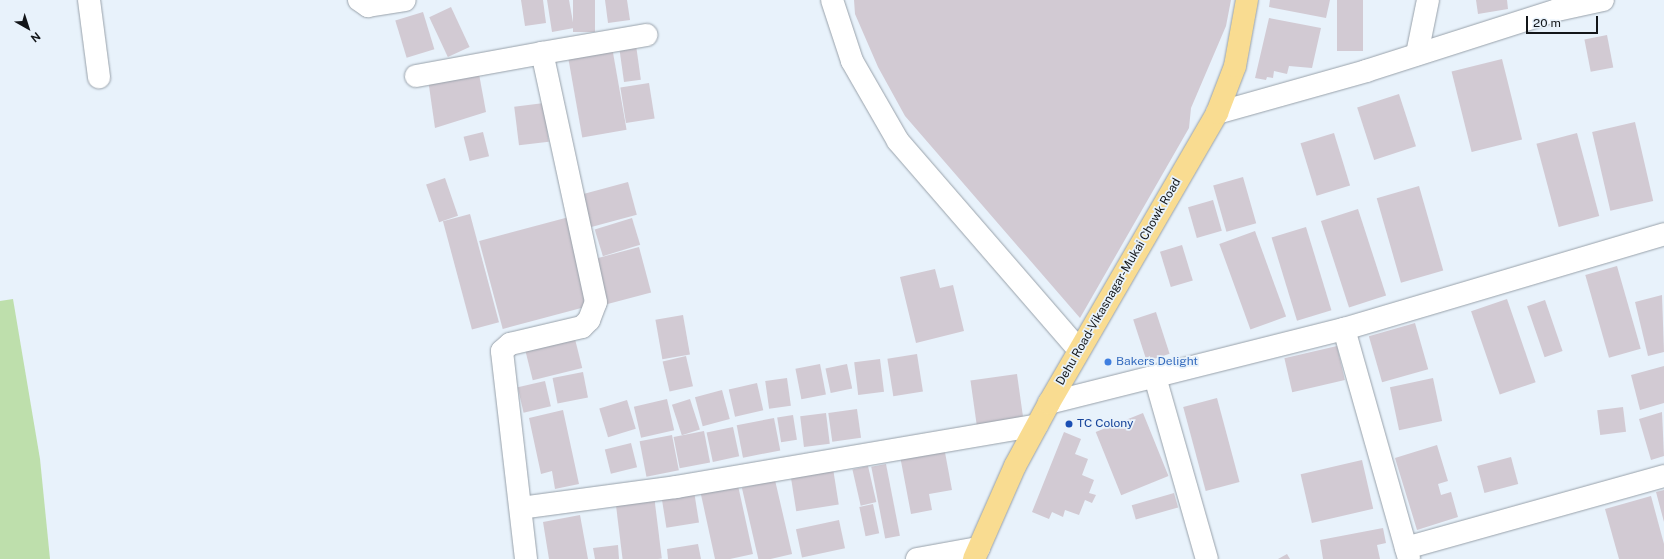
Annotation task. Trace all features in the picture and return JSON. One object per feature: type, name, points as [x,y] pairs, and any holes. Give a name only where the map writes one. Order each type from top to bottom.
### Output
[{"type":"main road","name":"Dehu Road-Vikasnagar-Mukai Chowk Road","points":[[976,554],[1016,466],[1049,403],[1217,113],[1235,66],[1247,0]]},
{"type":"street","points":[[89,0],[99,77]]},
{"type":"street","points":[[359,0],[368,6],[405,0]]},
{"type":"street","points":[[832,0],[852,61],[898,141],[1080,350]]},
{"type":"street","points":[[1417,54],[1428,0]]},
{"type":"street","points":[[1217,113],[1417,54],[1557,5],[1603,0]]},
{"type":"street","points":[[416,76],[543,62],[646,35]]},
{"type":"street","points":[[526,559],[502,351],[510,344],[582,327],[589,320],[596,302],[543,62]]},
{"type":"street","points":[[1049,403],[1344,329],[1664,234]]},
{"type":"street","points":[[1344,329],[1407,554],[1664,476]]},
{"type":"street","points":[[1155,377],[1207,559]]},
{"type":"street","points":[[521,508],[676,487],[1037,425]]},
{"type":"street","points":[[917,559],[976,554]]},
{"type":"green space","points":[[13,299],[40,459],[50,559],[0,559],[0,301]]},
{"type":"building","points":[[521,0],[543,0],[546,23],[525,26]]},
{"type":"building","points":[[547,0],[569,0],[574,28],[552,32]]},
{"type":"building","points":[[573,0],[595,0],[595,32],[573,32]]},
{"type":"building","points":[[605,0],[627,0],[630,20],[608,23]]},
{"type":"building","points":[[854,0],[1231,0],[1226,26],[1191,108],[1189,128],[1080,318],[905,116],[878,67],[855,14]]},
{"type":"building","points":[[1270,0],[1330,0],[1326,18],[1269,7]]},
{"type":"building","points":[[1337,0],[1363,0],[1363,51],[1337,51]]},
{"type":"building","points":[[1476,0],[1507,0],[1508,9],[1478,14]]},
{"type":"building","points":[[451,7],[470,47],[448,57],[429,17]]},
{"type":"building","points":[[423,12],[434,49],[407,58],[395,20]]},
{"type":"building","points":[[1269,18],[1321,28],[1312,68],[1289,66],[1287,74],[1274,71],[1273,78],[1267,77],[1266,80],[1255,78]]},
{"type":"building","points":[[1607,35],[1613,67],[1591,72],[1584,39]]},
{"type":"building","points":[[636,45],[641,80],[624,82],[619,47]]},
{"type":"building","points":[[612,47],[627,130],[582,138],[568,55]]},
{"type":"building","points":[[1502,59],[1522,140],[1472,152],[1452,72]]},
{"type":"building","points":[[479,74],[486,112],[435,128],[428,79]]},
{"type":"building","points":[[649,83],[655,119],[626,123],[620,88]]},
{"type":"building","points":[[1399,94],[1416,146],[1374,160],[1357,108]]},
{"type":"building","points":[[544,103],[549,142],[519,145],[514,107]]},
{"type":"building","points":[[1635,122],[1653,201],[1610,211],[1592,132]]},
{"type":"building","points":[[483,132],[489,156],[470,161],[464,137]]},
{"type":"building","points":[[1334,133],[1350,186],[1317,196],[1301,143]]},
{"type":"building","points":[[1577,133],[1599,216],[1559,227],[1536,144]]},
{"type":"building","points":[[1243,177],[1256,223],[1226,232],[1213,186]]},
{"type":"building","points":[[445,178],[458,216],[439,222],[426,185]]},
{"type":"building","points":[[628,182],[637,215],[589,228],[581,195]]},
{"type":"building","points":[[1419,186],[1443,271],[1401,283],[1377,198]]},
{"type":"building","points":[[1213,200],[1222,231],[1197,238],[1188,207]]},
{"type":"building","points":[[1358,209],[1386,296],[1349,308],[1321,221]]},
{"type":"building","points":[[470,214],[499,322],[472,329],[443,221]]},
{"type":"building","points":[[569,217],[593,305],[503,329],[479,241]]},
{"type":"building","points":[[632,218],[640,245],[603,256],[595,229]]},
{"type":"building","points":[[1306,227],[1331,310],[1297,321],[1272,238]]},
{"type":"building","points":[[1255,231],[1286,317],[1250,330],[1219,244]]},
{"type":"building","points":[[1182,245],[1193,280],[1171,287],[1160,252]]},
{"type":"building","points":[[639,247],[651,292],[606,305],[594,259]]},
{"type":"building","points":[[1617,266],[1641,349],[1609,358],[1585,275]]},
{"type":"building","points":[[935,269],[940,288],[953,285],[964,331],[916,343],[900,277]]},
{"type":"building","points":[[1662,295],[1664,352],[1648,356],[1635,302]]},
{"type":"building","points":[[1507,299],[1536,382],[1500,395],[1471,311]]},
{"type":"building","points":[[1545,300],[1563,351],[1545,357],[1527,306]]},
{"type":"building","points":[[1156,312],[1170,354],[1147,361],[1133,319]]},
{"type":"building","points":[[683,315],[690,354],[662,359],[655,320]]},
{"type":"building","points":[[1415,323],[1428,369],[1382,382],[1369,336]]},
{"type":"building","points":[[574,335],[582,368],[533,380],[525,347]]},
{"type":"building","points":[[1337,346],[1345,380],[1292,392],[1284,358]]},
{"type":"building","points":[[917,354],[923,392],[893,396],[887,359]]},
{"type":"building","points":[[686,356],[693,386],[670,392],[663,361]]},
{"type":"building","points":[[880,359],[884,392],[858,395],[854,362]]},
{"type":"building","points":[[820,364],[826,394],[801,399],[795,369]]},
{"type":"building","points":[[847,364],[852,388],[831,393],[825,369]]},
{"type":"building","points":[[1664,366],[1664,403],[1640,410],[1631,375]]},
{"type":"building","points":[[583,372],[588,398],[558,403],[553,378]]},
{"type":"building","points":[[1017,374],[1024,422],[977,428],[970,381]]},
{"type":"building","points":[[787,378],[791,406],[769,409],[765,381]]},
{"type":"building","points":[[1433,378],[1442,421],[1399,430],[1390,387]]},
{"type":"building","points":[[545,381],[551,406],[524,413],[518,387]]},
{"type":"building","points":[[757,383],[763,410],[735,417],[729,390]]},
{"type":"building","points":[[722,390],[730,419],[703,426],[695,397]]},
{"type":"building","points":[[1217,398],[1240,482],[1206,491],[1183,407]]},
{"type":"building","points":[[667,399],[674,430],[641,438],[634,407]]},
{"type":"building","points":[[690,399],[700,429],[682,435],[672,405]]},
{"type":"building","points":[[627,400],[636,429],[608,437],[599,408]]},
{"type":"building","points":[[1623,407],[1626,432],[1600,435],[1597,410]]},
{"type":"building","points":[[857,409],[861,438],[832,442],[828,413]]},
{"type":"building","points":[[563,410],[579,484],[555,489],[552,471],[541,474],[529,418]]},
{"type":"building","points":[[1662,412],[1664,456],[1651,460],[1639,419]]},
{"type":"building","points":[[826,413],[830,444],[804,447],[800,416]]},
{"type":"building","points":[[1143,413],[1168,476],[1121,495],[1096,432]]},
{"type":"building","points":[[793,415],[797,440],[781,442],[777,418]]},
{"type":"building","points":[[774,418],[780,450],[743,458],[737,425]]},
{"type":"building","points":[[733,427],[739,456],[713,462],[707,433]]},
{"type":"building","points":[[704,431],[710,462],[680,468],[674,437]]},
{"type":"building","points":[[1064,432],[1081,439],[1075,454],[1088,459],[1082,475],[1094,480],[1089,493],[1096,495],[1092,503],[1085,500],[1079,515],[1065,510],[1063,517],[1052,512],[1049,519],[1032,512]]},
{"type":"building","points":[[672,435],[679,470],[646,477],[640,441]]},
{"type":"building","points":[[631,443],[637,467],[611,474],[605,450]]},
{"type":"building","points":[[1437,445],[1448,481],[1438,484],[1441,495],[1451,492],[1458,517],[1417,530],[1395,458]]},
{"type":"building","points":[[944,447],[952,490],[929,494],[932,510],[911,514],[900,456]]},
{"type":"building","points":[[1511,457],[1518,484],[1484,493],[1477,466]]},
{"type":"building","points":[[1362,460],[1373,509],[1312,523],[1301,474]]},
{"type":"building","points":[[832,462],[839,504],[796,511],[790,469]]},
{"type":"building","points":[[886,464],[900,536],[885,539],[871,467]]},
{"type":"building","points":[[868,466],[876,502],[861,506],[852,470]]},
{"type":"building","points":[[775,480],[792,554],[771,559],[758,559],[742,488]]},
{"type":"building","points":[[737,481],[753,554],[730,559],[715,559],[700,490]]},
{"type":"building","points":[[1664,490],[1664,522],[1656,492]]},
{"type":"building","points":[[694,491],[699,523],[666,528],[661,496]]},
{"type":"building","points":[[1174,493],[1178,507],[1136,520],[1132,505]]},
{"type":"building","points":[[654,495],[662,559],[623,559],[615,500]]},
{"type":"building","points":[[1651,496],[1664,544],[1664,559],[1619,559],[1605,509]]},
{"type":"building","points":[[873,504],[879,533],[866,536],[859,507]]},
{"type":"building","points":[[580,515],[588,559],[549,559],[543,522]]},
{"type":"building","points":[[839,520],[845,548],[802,558],[796,529]]},
{"type":"building","points":[[1383,528],[1386,543],[1377,545],[1380,559],[1323,559],[1320,540]]},
{"type":"building","points":[[698,544],[701,559],[668,559],[667,549]]},
{"type":"building","points":[[618,545],[619,559],[595,559],[593,548]]},
{"type":"building","points":[[1287,554],[1290,559],[1278,559]]},
{"type":"place","name":"Bakers Delight","points":[[1108,362]]},
{"type":"place","name":"TC Colony","points":[[1069,424]]}]
